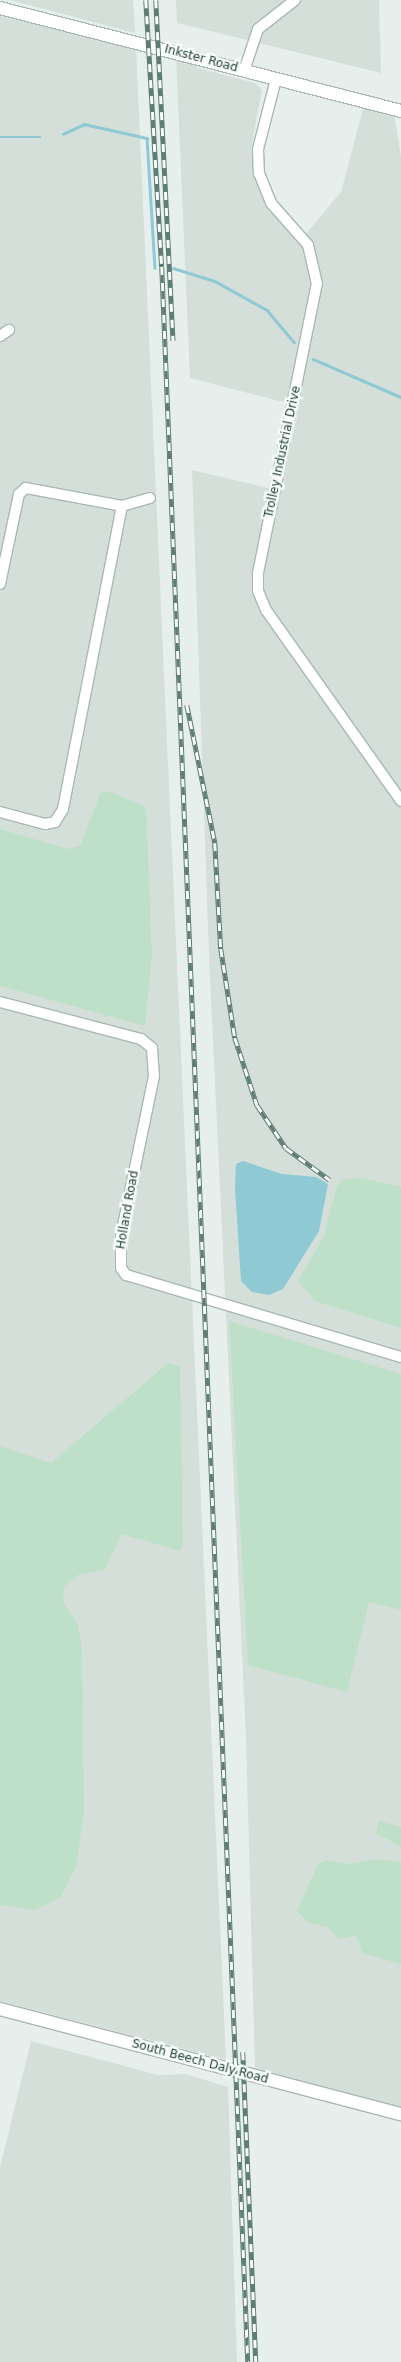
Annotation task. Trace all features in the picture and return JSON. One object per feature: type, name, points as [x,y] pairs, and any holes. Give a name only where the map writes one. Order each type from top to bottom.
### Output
[{"type":"street","points":[[244,71],[258,29],[295,0]]},
{"type":"street","name":"Inkster Road","points":[[0,8],[401,111]]},
{"type":"street","name":"Trolley Industrial Drive","points":[[276,80],[258,149],[259,173],[271,203],[308,245],[317,283],[258,574],[258,591],[266,610],[401,801]]},
{"type":"street","points":[[0,336],[9,330]]},
{"type":"street","points":[[0,584],[19,494],[26,488],[122,506],[150,498]]},
{"type":"street","points":[[0,812],[46,824],[55,822],[63,809],[122,506]]},
{"type":"street","name":"Holland Road","points":[[0,1002],[141,1039],[152,1048],[154,1076],[121,1236],[120,1262],[126,1275],[401,1357]]},
{"type":"street","name":"South Beech Daly Road","points":[[0,2010],[401,2114]]},
{"type":"shaded area","points":[[10,0],[133,0],[135,33],[93,22]]},
{"type":"shaded area","points":[[176,0],[379,0],[381,73],[177,23]]},
{"type":"shaded area","points":[[0,16],[136,47],[226,2060],[0,2001]]},
{"type":"shaded area","points":[[176,56],[198,68],[255,83],[262,90],[252,144],[257,185],[266,204],[300,241],[341,192],[364,105],[394,113],[401,156],[401,2109],[255,2068],[246,1738],[209,956],[192,470],[281,491],[299,406],[190,378]]},
{"type":"shaded area","points":[[31,2041],[158,2075],[185,2074],[228,2087],[237,2362],[0,2362],[0,2167]]},
{"type":"green space","points":[[101,792],[111,792],[146,807],[152,957],[145,1026],[0,986],[0,829],[68,849],[80,846]]},
{"type":"green space","points":[[361,1178],[401,1187],[401,1328],[315,1301],[298,1281],[324,1236],[337,1186],[343,1179]]},
{"type":"green space","points":[[229,1321],[401,1374],[401,1610],[369,1602],[347,1692],[248,1665]]},
{"type":"green space","points":[[168,1363],[180,1366],[183,1543],[180,1551],[122,1534],[104,1570],[78,1575],[64,1587],[63,1602],[78,1625],[82,1650],[84,1816],[76,1866],[61,1897],[35,1910],[0,1905],[0,1446],[51,1463]]},
{"type":"green space","points":[[379,1821],[401,1827],[401,1847],[376,1833]]},
{"type":"green space","points":[[375,1859],[401,1862],[401,1964],[362,1953],[356,1935],[339,1939],[328,1927],[309,1923],[297,1911],[318,1864],[326,1860],[349,1864]]},
{"type":"water","points":[[243,1161],[282,1174],[316,1177],[328,1184],[319,1231],[283,1289],[269,1295],[252,1292],[241,1281],[235,1188],[236,1164]]},
{"type":"waterway","points":[[63,134],[84,124],[147,138],[155,268]]},
{"type":"waterway","points":[[0,137],[40,137]]},
{"type":"waterway","points":[[173,268],[215,281],[267,310],[294,342]]},
{"type":"waterway","points":[[313,359],[401,397]]},
{"type":"railway","points":[[146,0],[162,267],[248,2362]]},
{"type":"railway","points":[[156,0],[173,341]]},
{"type":"railway","points":[[187,705],[215,843],[221,949],[235,1038],[257,1105],[286,1148],[330,1180]]},
{"type":"railway","points":[[243,2052],[256,2362]]}]
